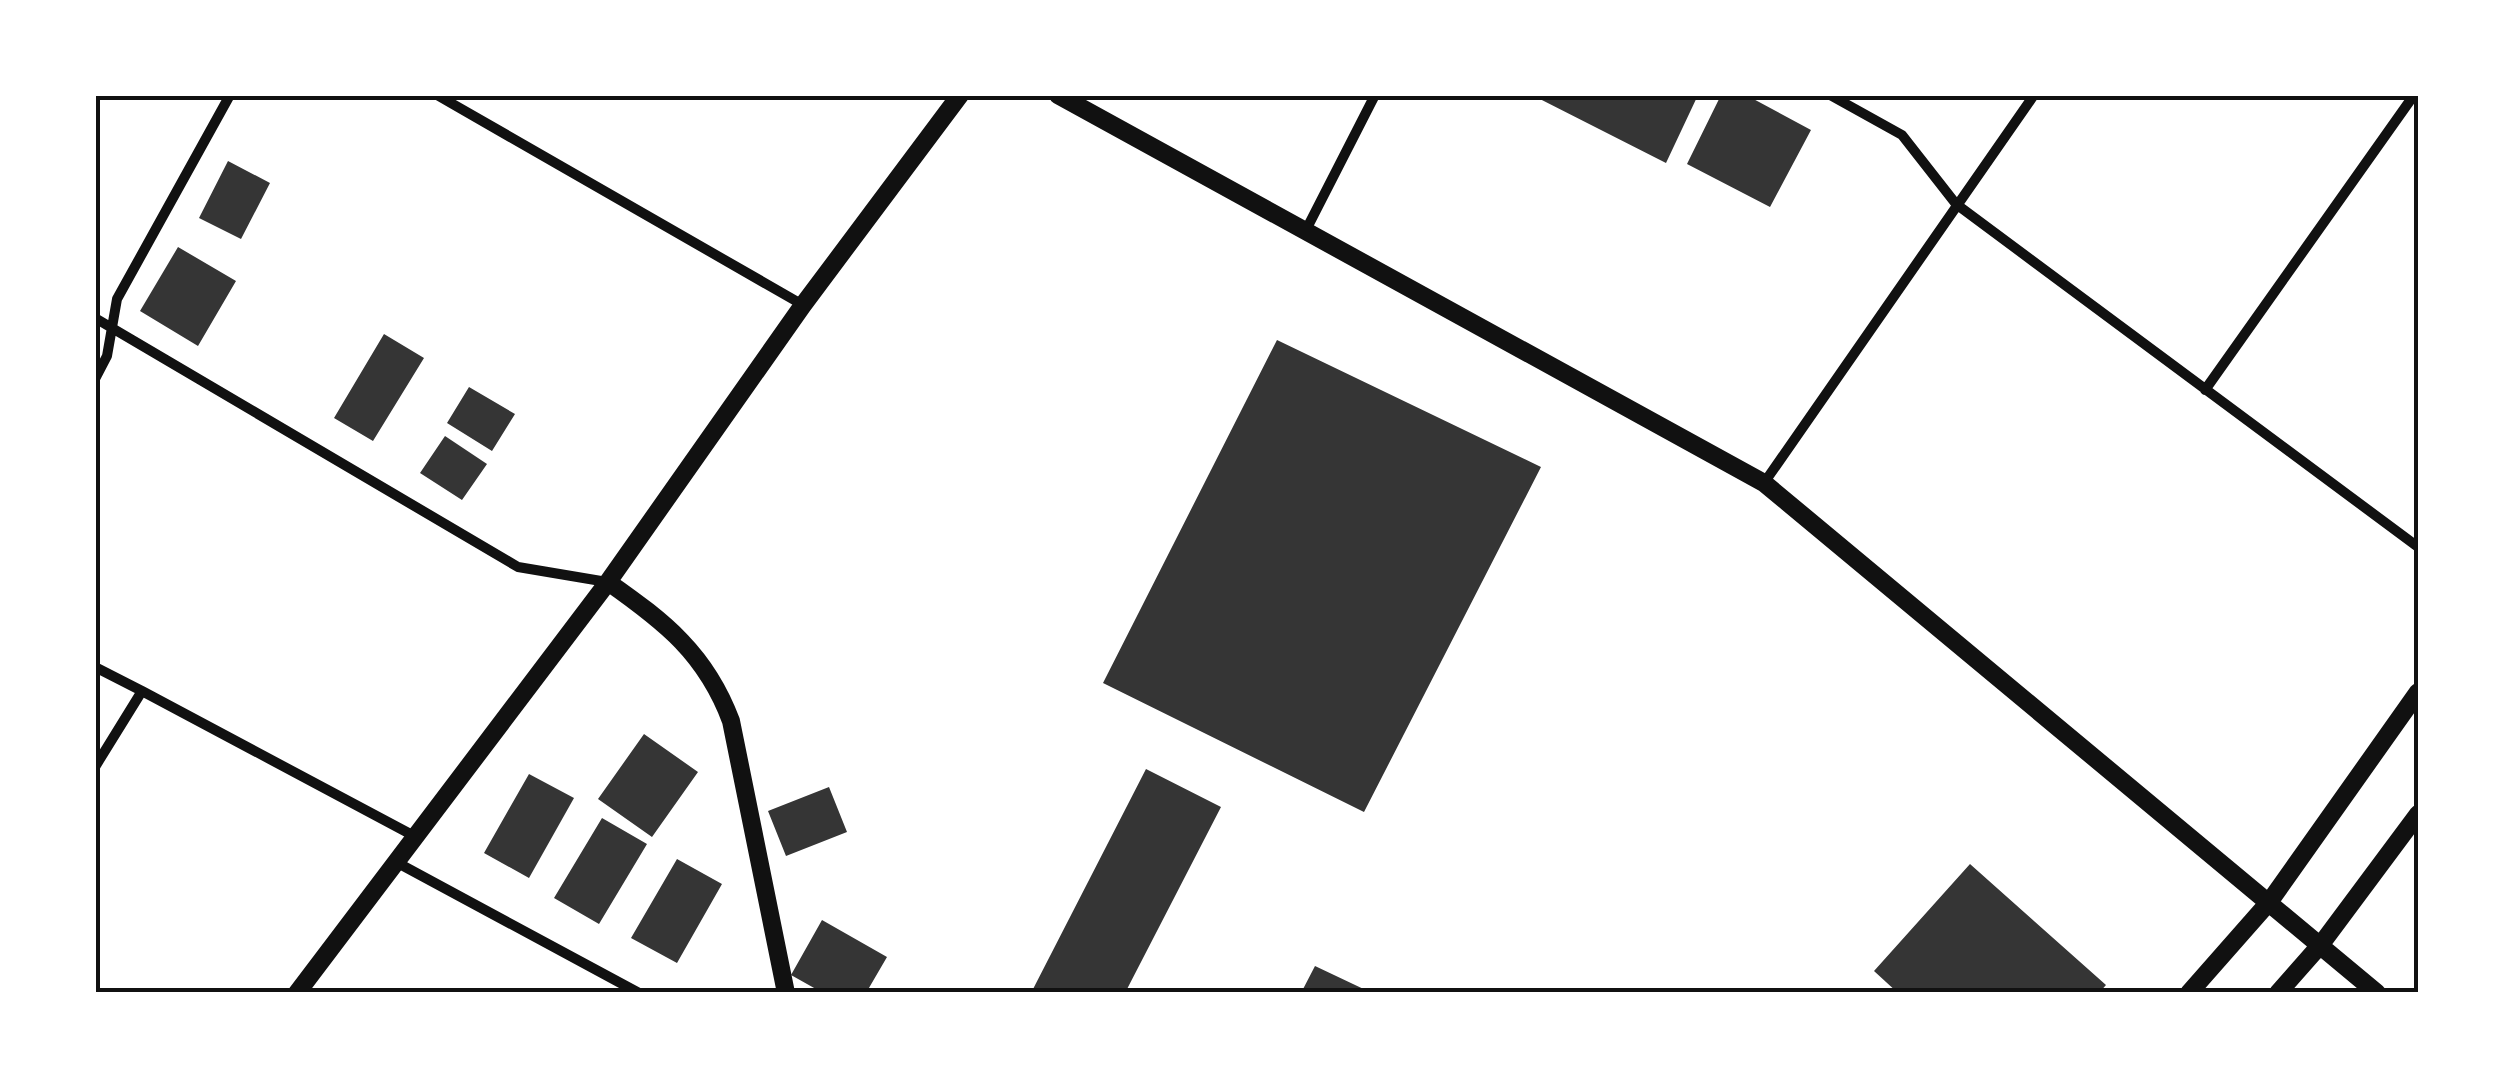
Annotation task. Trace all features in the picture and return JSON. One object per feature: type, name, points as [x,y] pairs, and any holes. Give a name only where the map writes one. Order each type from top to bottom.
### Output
[{"type":"street","points":[[95,379],[107,356],[117,299],[230,95]]},
{"type":"street","points":[[438,95],[803,305]]},
{"type":"street","points":[[296,993],[608,582],[803,305],[960,95]]},
{"type":"street","points":[[1058,95],[1307,228],[1764,482],[2378,993]]},
{"type":"street","points":[[1307,228],[1375,95]]},
{"type":"street","points":[[1830,95],[1902,135],[1956,204],[2418,547]]},
{"type":"street","points":[[1764,482],[2034,95]]},
{"type":"street","points":[[2206,390],[2414,95]]},
{"type":"street","points":[[95,318],[518,567],[608,582],[662,620],[717,682],[732,721],[786,993]]},
{"type":"street","points":[[95,667],[416,837]]},
{"type":"street","points":[[95,767],[142,691]]},
{"type":"street","points":[[2188,993],[2270,901],[2418,692]]},
{"type":"street","points":[[2278,993],[2322,943],[2418,814]]},
{"type":"street","points":[[396,862],[639,993]]},
{"type":"building","points":[[1532,95],[1698,95],[1666,163]]},
{"type":"building","points":[[1721,95],[1746,95],[1811,130],[1770,207],[1687,164]]},
{"type":"building","points":[[228,161],[270,183],[241,239],[199,218]]},
{"type":"building","points":[[178,247],[236,281],[198,346],[140,311]]},
{"type":"building","points":[[384,334],[424,358],[373,441],[334,418]]},
{"type":"building","points":[[1277,340],[1541,467],[1364,812],[1103,683]]},
{"type":"building","points":[[469,387],[515,414],[492,451],[447,423]]},
{"type":"building","points":[[445,436],[487,464],[462,500],[420,473]]},
{"type":"building","points":[[644,734],[698,772],[652,837],[598,799]]},
{"type":"building","points":[[1146,769],[1221,807],[1125,993],[1031,993]]},
{"type":"building","points":[[529,774],[574,798],[529,878],[484,853]]},
{"type":"building","points":[[829,787],[847,832],[786,856],[768,811]]},
{"type":"building","points":[[602,818],[647,844],[599,924],[554,898]]},
{"type":"building","points":[[677,859],[722,884],[677,963],[631,938]]},
{"type":"building","points":[[1970,864],[2106,985],[2099,993],[1898,993],[1874,971]]},
{"type":"building","points":[[822,920],[887,957],[866,993],[823,993],[791,975]]},
{"type":"building","points":[[1315,966],[1372,993],[1301,993]]}]
